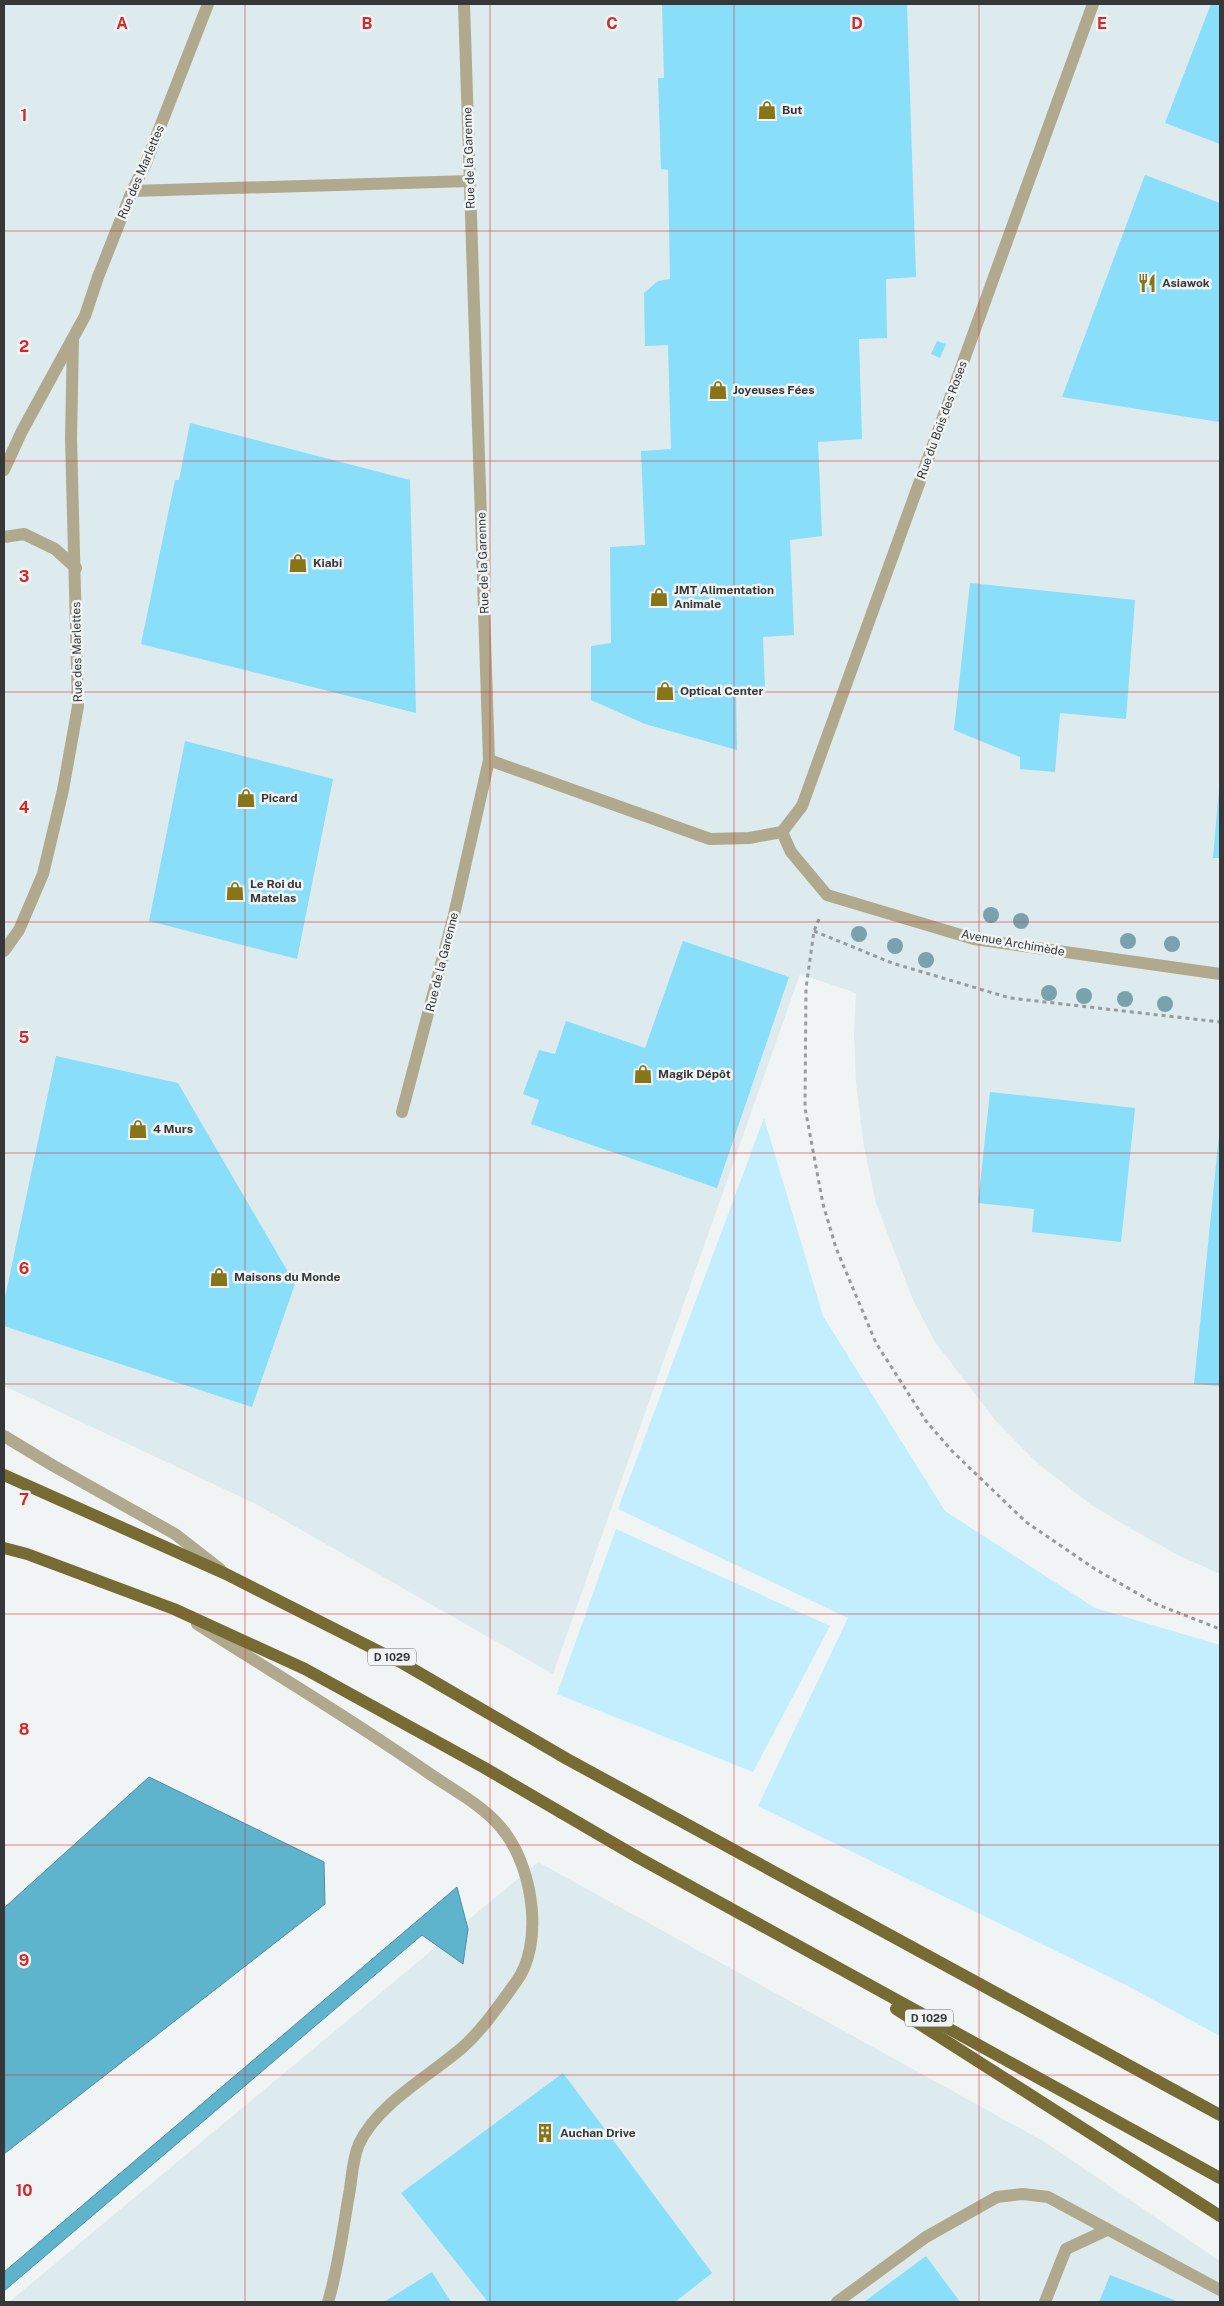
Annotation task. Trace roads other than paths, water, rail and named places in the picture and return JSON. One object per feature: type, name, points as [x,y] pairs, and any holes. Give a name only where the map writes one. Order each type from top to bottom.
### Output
[{"type":"main road","name":"D 1029","points":[[4,1475],[226,1574],[404,1664],[567,1758],[1220,2116]]},
{"type":"main road","name":"D 1029","points":[[4,1548],[27,1554],[174,1610],[304,1670],[482,1767],[639,1858],[1220,2178]]},
{"type":"main road","points":[[797,1945],[1220,2216]]},
{"type":"street","name":"Rue des Marlettes","points":[[4,470],[22,431],[85,316],[98,277],[132,191],[146,163],[208,4]]},
{"type":"street","name":"Rue de la Garenne","points":[[402,1112],[454,915],[489,760],[464,4]]},
{"type":"street","name":"Rue du Bois des Roses","points":[[782,832],[802,806],[1093,4]]},
{"type":"street","points":[[132,191],[470,181]]},
{"type":"street","name":"Rue des Marlettes","points":[[4,951],[19,930],[43,874],[63,790],[78,706],[76,568],[71,438],[73,339]]},
{"type":"street","points":[[4,537],[24,534],[55,549],[76,568]]},
{"type":"street","points":[[489,760],[710,839],[748,838],[782,832]]},
{"type":"street","name":"Avenue Archimède","points":[[782,832],[791,852],[827,895],[974,939],[1220,974]]},
{"type":"street","points":[[4,1436],[175,1534],[226,1574]]},
{"type":"street","points":[[174,1610],[395,1749],[486,1812],[505,1832],[515,1847],[524,1869],[533,1921],[530,1951],[518,1979],[464,2046],[391,2102],[359,2143],[353,2167],[334,2280],[328,2302]]},
{"type":"street","points":[[838,2302],[926,2237],[997,2197],[1023,2194],[1048,2197],[1220,2290]]},
{"type":"street","points":[[1045,2302],[1066,2248],[1107,2230]]},
{"type":"water","points":[[149,1777],[324,1862],[325,1904],[4,2154],[4,1908]]},
{"type":"water","points":[[457,1887],[468,1929],[463,1964],[422,1935],[4,2291],[4,2272]]},
{"type":"place","name":"But","points":[[767,110]]},
{"type":"place","name":"Asiawok","points":[[1147,283]]},
{"type":"place","name":"Joyeuses Fées","points":[[718,390]]},
{"type":"place","name":"Kiabi","points":[[298,563]]},
{"type":"place","name":"JMT Alimentation Animale","points":[[659,597]]},
{"type":"place","name":"Optical Center","points":[[665,691]]},
{"type":"place","name":"Picard","points":[[246,798]]},
{"type":"place","name":"Le Roi du Matelas","points":[[235,891]]},
{"type":"place","name":"Magik Dépôt","points":[[643,1074]]},
{"type":"place","name":"4 Murs","points":[[138,1129]]},
{"type":"place","name":"Maisons du Monde","points":[[219,1277]]},
{"type":"place","name":"Auchan Drive","points":[[545,2133]]}]
